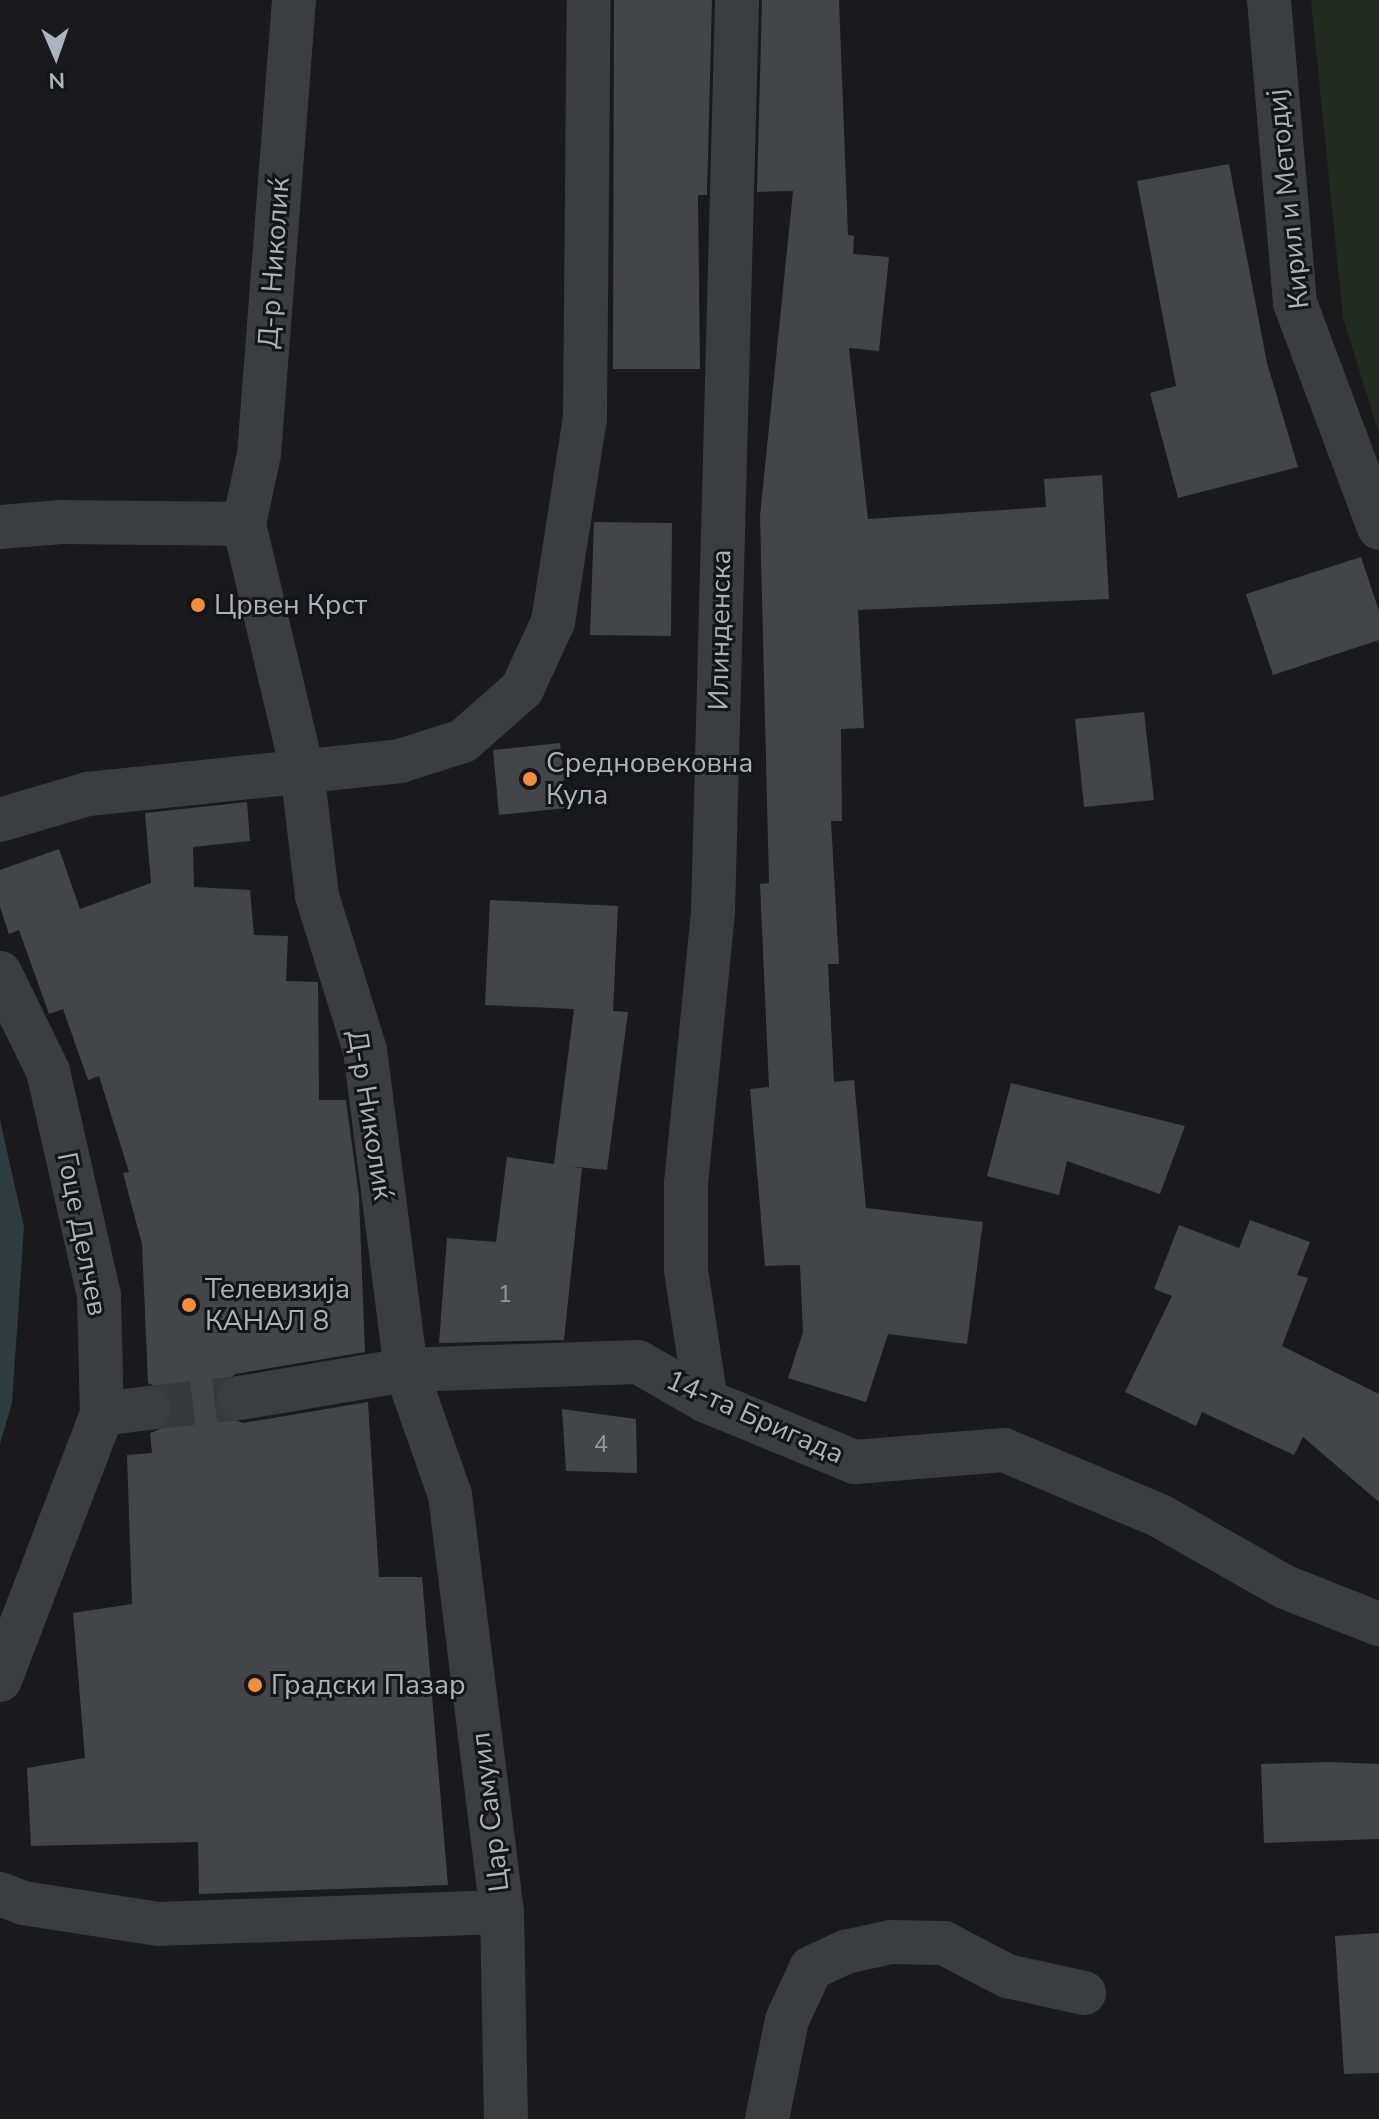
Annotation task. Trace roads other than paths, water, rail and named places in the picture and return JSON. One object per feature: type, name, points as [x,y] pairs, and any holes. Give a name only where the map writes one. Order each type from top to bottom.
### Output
[{"type":"street","name":"Д-р Николиќ","points":[[294,0],[259,454],[244,524],[302,770],[317,896],[365,1050],[406,1370]]},
{"type":"street","points":[[0,820],[88,794],[400,761],[463,741],[522,689],[553,622],[585,418],[589,0]]},
{"type":"street","name":"Илинденска","points":[[706,1401],[686,1270],[686,1183],[713,912],[737,0]]},
{"type":"street","name":"Кирил и Методиј","points":[[1269,0],[1295,303],[1379,528]]},
{"type":"street","points":[[0,527],[61,522],[244,524]]},
{"type":"street","name":"Гоце Делчев","points":[[0,973],[48,1071],[99,1295],[102,1414],[0,1680]]},
{"type":"street","name":"14-та Бригада","points":[[240,1398],[406,1370],[638,1362],[706,1401],[855,1462],[1004,1450],[1160,1516],[1285,1587],[1375,1613]]},
{"type":"street","name":"Цар Самуил","points":[[406,1370],[450,1495],[502,1912],[506,2119]]},
{"type":"street","points":[[102,1414],[149,1408]]},
{"type":"street","points":[[0,1894],[23,1903],[158,1924],[502,1912]]},
{"type":"street","points":[[767,2119],[787,2020],[811,1968],[845,1952],[891,1942],[944,1943],[1007,1976],[1084,1993]]},
{"type":"tunnel","points":[[149,1408],[240,1398]]},
{"type":"place","name":"Црвен Крст","points":[[198,605]]},
{"type":"place","name":"Средновековна Кула","points":[[530,779]]},
{"type":"place","name":"Телевизија КАНАЛ 8","points":[[189,1305]]},
{"type":"place","name":"Градски Пазар","points":[[255,1685]]}]
